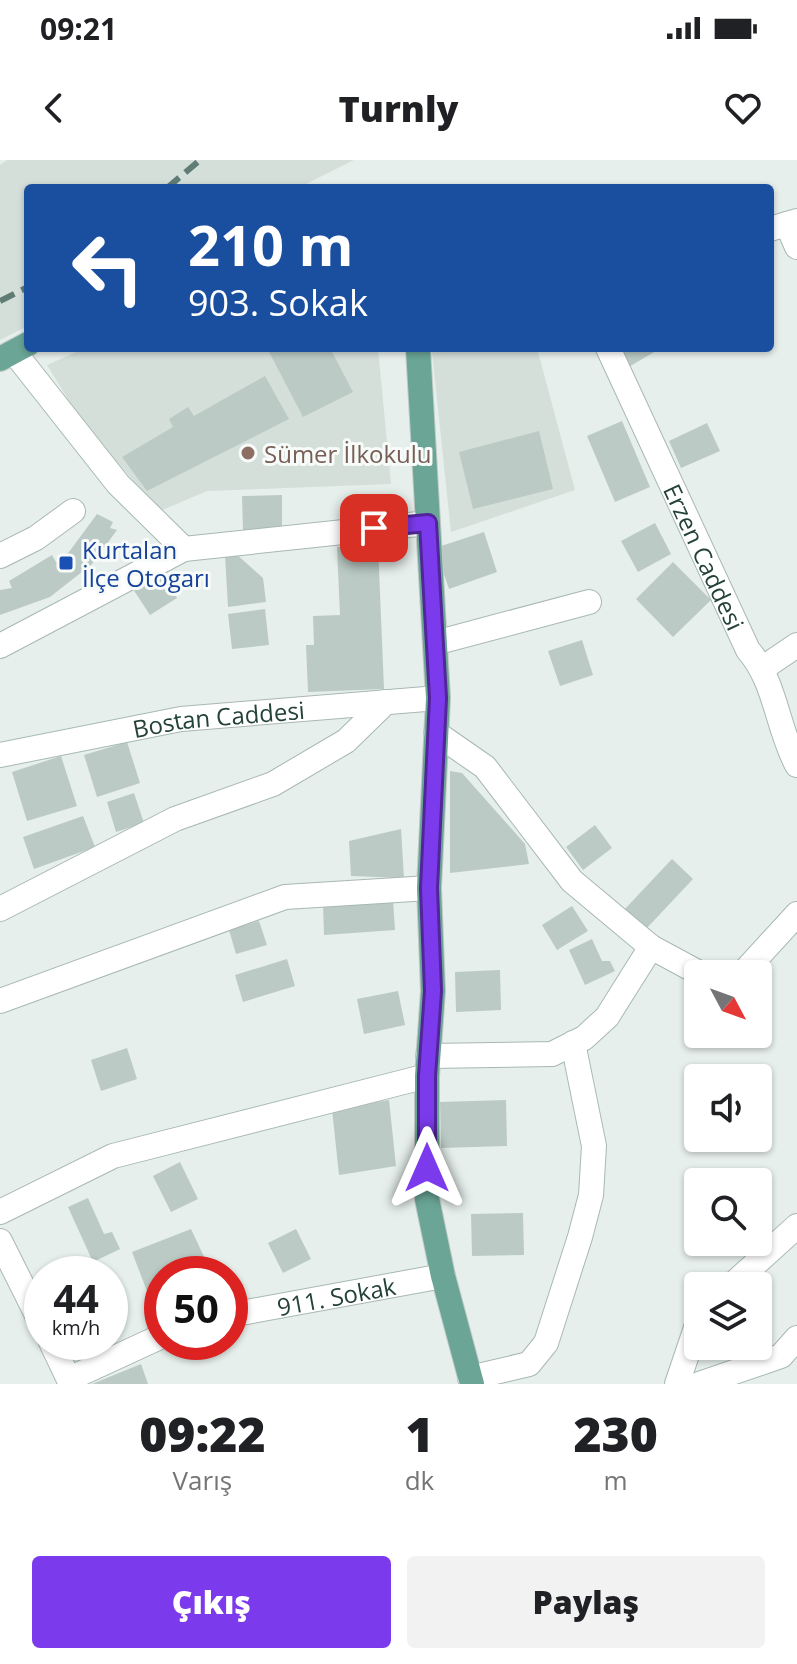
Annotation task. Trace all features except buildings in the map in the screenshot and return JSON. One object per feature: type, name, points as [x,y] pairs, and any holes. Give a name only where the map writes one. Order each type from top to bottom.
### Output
[{"type":"main road","points":[[418,352],[438,698],[429,888],[433,991],[427,1066],[427,1199],[443,1276],[471,1382]]},
{"type":"street","points":[[785,225],[797,247]]},
{"type":"street","points":[[14,351],[118,484],[184,549]]},
{"type":"street","name":"Erzen Caddesi","points":[[610,352],[748,650],[763,668],[787,746],[797,765]]},
{"type":"street","points":[[0,556],[36,538],[73,511]]},
{"type":"street","points":[[0,646],[184,549],[428,523]]},
{"type":"street","points":[[435,643],[589,602]]},
{"type":"street","points":[[763,668],[797,645]]},
{"type":"street","name":"Bostan Caddesi","points":[[1,753],[181,719],[438,698]]},
{"type":"street","points":[[0,909],[175,819],[273,784],[346,741],[386,702]]},
{"type":"street","points":[[436,733],[485,767],[572,881],[651,947],[684,965]]},
{"type":"street","points":[[0,1001],[285,897],[429,888]]},
{"type":"street","points":[[755,960],[797,914]]},
{"type":"street","points":[[0,1212],[113,1156],[427,1066],[552,1054],[573,1043],[607,1017],[651,947]]},
{"type":"street","points":[[471,1382],[529,1364],[546,1343],[580,1237],[591,1195],[594,1146],[573,1043]]},
{"type":"street","points":[[746,1272],[797,1226]]},
{"type":"street","points":[[0,1241],[24,1289]]},
{"type":"street","name":"911. Sokak","points":[[248,1312],[443,1276]]},
{"type":"street","points":[[699,1384],[781,1356],[797,1338]]},
{"type":"street","points":[[60,1360],[70,1381],[144,1345]]},
{"type":"street","points":[[677,1384],[685,1360]]},
{"type":"shaded area","points":[[7,160],[354,160],[306,184],[24,184],[24,328],[0,340],[0,165]]},
{"type":"shaded area","name":"Sümer İlkokulu","points":[[76,352],[378,352],[391,484],[207,491],[160,511],[82,422],[47,365]]},
{"type":"shaded area","points":[[432,352],[538,352],[575,490],[451,532]]},
{"type":"railway","points":[[172,184],[200,160]]},
{"type":"railway","points":[[0,301],[24,289]]},
{"type":"place","name":"Sümer İlkokulu","points":[[248,453]]},
{"type":"place","name":"Kurtalan İlçe Otogarı","points":[[66,563]]},
{"type":"route","points":[[374,528],[428,523],[438,698],[429,888],[433,991],[427,1076],[427,1168]]}]
